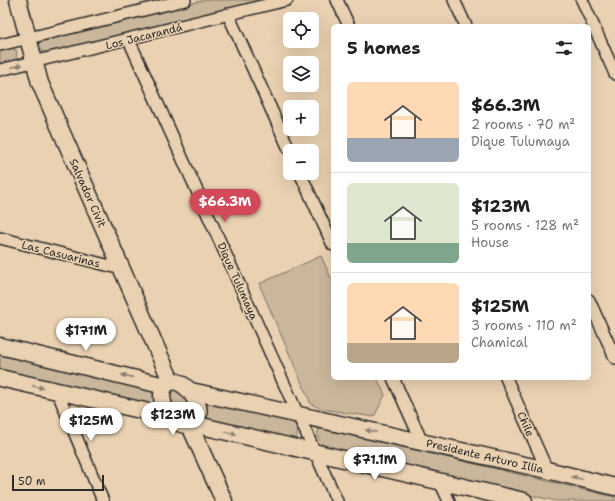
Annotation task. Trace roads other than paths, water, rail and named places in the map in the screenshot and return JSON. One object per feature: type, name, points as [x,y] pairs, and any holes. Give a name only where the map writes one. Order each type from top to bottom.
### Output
[{"type":"street","name":"Salvador Civit","points":[[18,0],[33,62],[40,83],[122,269],[168,383]]},
{"type":"street","points":[[0,45],[185,0]]},
{"type":"street","name":"Los Jacarandá","points":[[0,70],[129,40],[287,0]]},
{"type":"street","points":[[337,0],[348,24]]},
{"type":"street","points":[[454,0],[465,24]]},
{"type":"street","points":[[582,0],[615,74]]},
{"type":"street","points":[[228,14],[287,144]]},
{"type":"street","name":"Dique Tulumaya","points":[[129,40],[338,501]]},
{"type":"street","points":[[303,180],[331,241]]},
{"type":"street","name":"Las Casuarinas","points":[[0,238],[122,269]]},
{"type":"street","points":[[591,304],[615,358]]},
{"type":"street","points":[[0,346],[168,383],[182,383],[191,391],[196,399],[198,418],[192,425]]},
{"type":"street","points":[[0,378],[171,417],[179,423],[524,501]]},
{"type":"street","points":[[394,380],[422,442]]},
{"type":"street","name":"Chile","points":[[507,380],[547,470]]},
{"type":"street","points":[[168,383],[163,390],[163,401],[171,417]]},
{"type":"street","points":[[57,391],[103,501]]},
{"type":"street","name":"Presidente Arturo Illia","points":[[191,391],[547,470],[615,487]]},
{"type":"street","points":[[192,425],[224,501]]},
{"type":"street","points":[[440,482],[449,501]]}]
